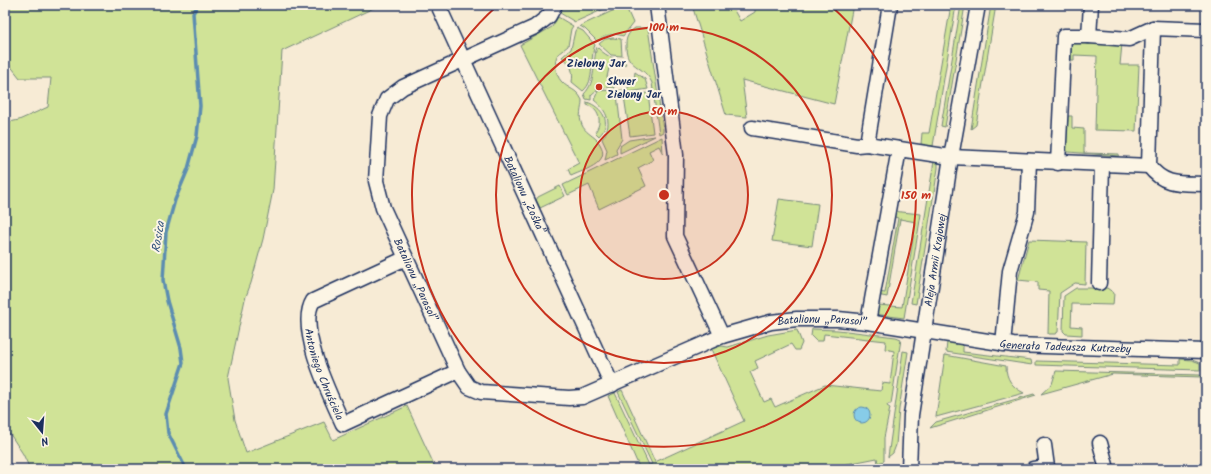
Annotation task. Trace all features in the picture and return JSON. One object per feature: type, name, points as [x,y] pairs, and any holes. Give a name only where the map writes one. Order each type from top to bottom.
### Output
[{"type":"street","name":"Batalionu „Zośka”","points":[[438,5],[612,385]]},
{"type":"street","name":"Batalionu „Parasol”","points":[[555,5],[549,16],[535,27],[403,87],[387,99],[380,116],[376,181],[383,208],[458,371],[470,387],[484,393],[575,398],[588,395],[612,385],[722,336],[771,322],[797,319],[838,319],[925,331]]},
{"type":"street","points":[[657,5],[676,155],[675,236],[722,336]]},
{"type":"street","points":[[867,144],[890,5]]},
{"type":"street","name":"Aleja Armii Krajowej","points":[[909,469],[911,415],[951,157],[978,5]]},
{"type":"street","points":[[1089,36],[1091,5]]},
{"type":"street","points":[[1153,28],[1149,166],[1154,173],[1166,182],[1206,184]]},
{"type":"street","points":[[1058,163],[1064,36],[1129,38],[1153,28],[1206,30]]},
{"type":"street","points":[[752,128],[857,145],[867,144],[951,157],[1149,166]]},
{"type":"street","points":[[868,322],[899,149]]},
{"type":"street","points":[[1003,344],[1010,271],[1027,212],[1029,161]]},
{"type":"street","points":[[1099,283],[1102,165]]},
{"type":"street","name":"Antoniego Chruściela","points":[[406,258],[313,301],[309,307],[307,316],[321,376],[340,418],[343,424],[458,371]]},
{"type":"street","name":"Generała Tadeusza Kutrzeby","points":[[925,331],[1003,344],[1206,351]]},
{"type":"street","points":[[1100,443],[1108,469]]},
{"type":"street","points":[[1043,468],[1044,445]]},
{"type":"green space","points":[[380,5],[282,51],[273,190],[263,239],[245,299],[228,378],[235,420],[246,453],[324,422],[333,440],[407,406],[436,469],[30,469],[23,454],[10,434],[5,435],[5,123],[19,120],[48,107],[51,78],[20,78],[5,59],[5,6]]},
{"type":"green space","points":[[562,5],[613,5],[575,22],[560,13]]},
{"type":"green space","points":[[625,5],[633,23],[623,36],[616,34],[609,35],[597,41],[580,26]]},
{"type":"green space","points":[[692,5],[731,5],[740,21],[755,12],[755,5],[853,5],[834,104],[742,80],[747,117],[726,115]]},
{"type":"green space","points":[[951,5],[956,5],[933,146],[921,144],[922,133],[929,133]]},
{"type":"green space","points":[[961,5],[965,5],[945,127],[941,126]]},
{"type":"green space","points":[[991,5],[996,5],[976,125],[971,129]]},
{"type":"green space","points":[[558,17],[573,26],[571,29],[568,46],[556,57],[555,64],[557,72],[561,81],[580,96],[582,100],[580,116],[582,125],[587,132],[597,140],[602,148],[603,154],[601,159],[596,164],[571,176],[568,169],[579,163],[520,45],[552,27]]},
{"type":"green space","points":[[577,28],[583,31],[595,45],[590,81],[583,91],[572,82],[573,75],[571,68],[568,62],[562,57],[571,49]]},
{"type":"green space","points":[[635,28],[648,28],[663,129],[663,132],[659,134],[652,83],[649,77],[632,62],[627,52],[627,37]]},
{"type":"green space","points":[[605,39],[621,39],[622,56],[611,55],[599,44]]},
{"type":"green space","points":[[1074,41],[1122,44],[1120,65],[1139,65],[1136,131],[1095,130],[1097,56],[1074,55],[1074,60],[1071,60],[1071,45]]},
{"type":"green space","points":[[597,47],[615,59],[623,60],[626,64],[609,68],[607,77],[615,88],[599,89],[591,95],[591,100],[586,99],[584,94],[593,78]]},
{"type":"green space","points":[[635,72],[645,79],[648,89],[617,94],[622,139],[616,149],[617,154],[605,160],[607,150],[602,139],[608,123],[606,113],[594,100],[598,91],[616,91],[627,89],[631,86]]},
{"type":"green space","points":[[648,93],[653,133],[630,136],[624,96]]},
{"type":"green space","points":[[587,102],[597,108],[604,116],[605,126],[599,136],[595,132],[599,124],[597,113],[587,105]]},
{"type":"green space","points":[[1068,116],[1072,116],[1072,128],[1084,129],[1084,153],[1119,154],[1119,156],[1068,152],[1066,149]]},
{"type":"green space","points":[[655,136],[620,153],[620,146],[629,140]]},
{"type":"green space","points":[[662,137],[663,154],[659,146],[649,151],[653,160],[638,168],[646,186],[599,209],[589,185],[568,195],[563,185]]},
{"type":"green space","points":[[934,161],[938,163],[938,168],[916,304],[911,303]]},
{"type":"green space","points":[[560,186],[565,196],[540,208],[536,200],[538,197]]},
{"type":"green space","points":[[779,199],[818,204],[812,246],[772,241]]},
{"type":"green space","points":[[892,211],[921,214],[904,318],[874,314],[878,305],[902,307],[916,222],[900,219],[887,297],[877,295],[878,292],[885,293],[898,218],[891,216]]},
{"type":"green space","points":[[1029,240],[1086,242],[1085,284],[1075,283],[1060,293],[1058,332],[1055,334],[1048,334],[1049,291],[1038,290],[1038,282],[1018,280]]},
{"type":"green space","points":[[1076,288],[1107,288],[1114,293],[1113,305],[1072,304],[1071,326],[1082,327],[1082,335],[1066,334],[1063,331],[1064,296]]},
{"type":"green space","points":[[812,329],[838,330],[896,337],[901,339],[891,404],[888,404],[887,406],[890,408],[884,438],[884,461],[878,463],[877,458],[822,469],[640,469],[608,396],[615,393],[649,465],[652,464],[618,392],[622,390],[655,462],[744,421],[711,349],[721,346],[728,347],[768,335],[797,330],[802,343],[799,350],[795,350],[791,344],[755,361],[758,368],[750,372],[764,402],[771,399],[775,407],[825,385],[881,391],[882,383],[890,384],[894,351],[885,349],[886,341],[824,334],[823,341],[816,341],[811,336]]},
{"type":"green space","points":[[947,342],[961,343],[963,345],[963,352],[1031,360],[1032,365],[946,352]]},
{"type":"green space","points":[[903,351],[908,352],[899,409],[896,445],[893,453],[888,457]]},
{"type":"green space","points":[[945,355],[1006,366],[1007,375],[1010,382],[1024,393],[936,417]]},
{"type":"green space","points":[[1180,359],[1192,360],[1200,363],[1200,370],[1036,365],[1036,361],[1180,365]]},
{"type":"green space","points":[[1056,371],[1200,375],[1201,377],[1113,374],[1041,394],[1052,384]]},
{"type":"green space","points":[[1034,394],[1036,395],[930,428],[936,422]]},
{"type":"water","points":[[862,407],[868,409],[870,415],[868,421],[862,423],[856,421],[854,415],[856,409]]},
{"type":"waterway","name":"Rosica","points":[[186,469],[168,433],[166,414],[183,363],[181,348],[167,301],[163,280],[166,232],[175,200],[188,169],[197,136],[200,106],[193,13],[198,5]]},
{"type":"place","name":"Skwer Zielony Jar","points":[[599,87]]},
{"type":"district","name":"Zielony Jar","points":[[596,63]]}]
